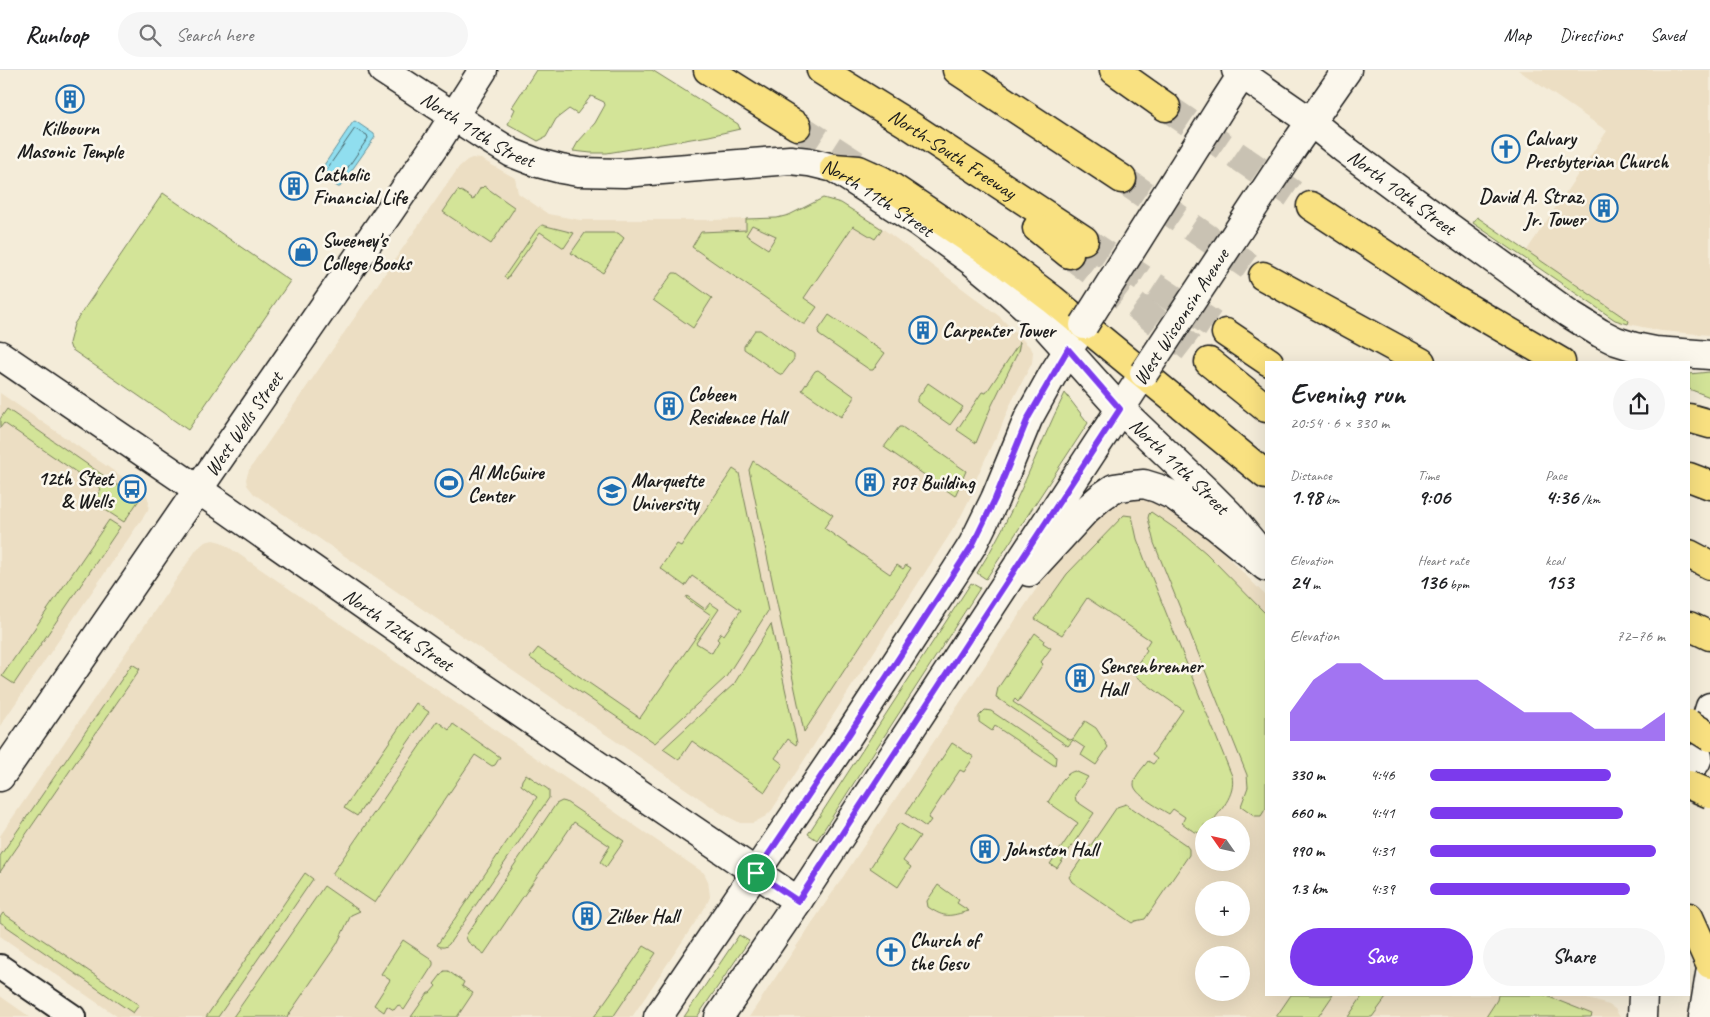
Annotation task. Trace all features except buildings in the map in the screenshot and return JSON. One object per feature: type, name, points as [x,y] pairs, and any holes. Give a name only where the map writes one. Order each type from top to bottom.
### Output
[{"type":"highway","points":[[708,70],[797,126]]},
{"type":"highway","name":"North-South Freeway","points":[[821,70],[911,126],[1076,247]]},
{"type":"highway","points":[[957,70],[1122,179]]},
{"type":"highway","points":[[1105,70],[1156,101],[1114,70]]},
{"type":"highway","points":[[834,168],[859,170],[881,180],[999,259],[1144,373],[1265,474]]},
{"type":"highway","points":[[1311,206],[1453,299],[1559,361]]},
{"type":"highway","points":[[1386,361],[1263,276],[1419,361]]},
{"type":"highway","points":[[1226,333],[1268,361]]},
{"type":"highway","points":[[1209,362],[1265,407]]},
{"type":"highway","points":[[1690,418],[1710,424]]},
{"type":"highway","points":[[1690,477],[1710,485]]},
{"type":"highway","points":[[1690,555],[1710,565]]},
{"type":"highway","points":[[1690,626],[1710,636]]},
{"type":"highway","points":[[1700,742],[1710,794]]},
{"type":"highway","points":[[1690,919],[1710,964]]},
{"type":"street","name":"North 11th Street","points":[[383,70],[512,152],[538,163],[578,172],[624,174],[790,160],[834,168],[918,222],[973,262],[1007,290],[1068,349],[1120,409],[1208,492],[1265,557]]},
{"type":"street","name":"West Wells Street","points":[[0,777],[431,152],[483,70]]},
{"type":"street","name":"West Wisconsin Avenue","points":[[719,1017],[798,901],[1303,132],[1347,70]]},
{"type":"street","name":"North 10th Street","points":[[1241,72],[1303,132],[1344,148],[1442,222],[1568,313],[1600,333],[1635,347],[1655,351],[1710,355]]},
{"type":"street","points":[[658,1017],[848,736],[973,544],[998,491],[1028,418],[1068,349],[1223,104],[1241,72]]},
{"type":"street","name":"North 12th Street","points":[[0,355],[443,660],[798,901]]},
{"type":"street","points":[[956,659],[1032,568],[1086,510],[1101,496],[1114,488],[1144,484],[1174,496],[1217,527],[1265,566]]},
{"type":"street","points":[[0,967],[73,1017]]},
{"type":"street","points":[[1703,1017],[1710,974]]},
{"type":"street","points":[[1642,1017],[1643,996]]},
{"type":"shaded area","name":"David A. Straz, Jr. Tower","points":[[1518,70],[1710,70],[1710,335],[1661,331],[1619,322],[1523,256],[1607,131]]},
{"type":"shaded area","name":"Marquette University","points":[[472,158],[481,159],[515,178],[518,193],[548,214],[580,220],[777,218],[794,213],[823,198],[841,203],[878,225],[999,316],[1033,352],[1032,363],[1010,405],[959,520],[772,810],[766,816],[753,823],[740,823],[721,813],[254,494],[247,485],[246,479],[249,470],[459,167]]},
{"type":"shaded area","points":[[0,393],[143,491],[147,495],[149,503],[148,510],[0,726]]},
{"type":"shaded area","points":[[1139,497],[1155,499],[1197,528],[1265,595],[1265,996],[1578,996],[1609,1005],[1615,1009],[1620,1017],[749,1017],[1051,567],[1104,511],[1120,501]]},
{"type":"shaded area","points":[[213,540],[221,542],[704,873],[708,881],[710,897],[706,906],[632,1017],[118,1017],[0,936],[0,836],[197,549],[205,542]]},
{"type":"shaded area","points":[[0,996],[30,1017],[0,1017]]},
{"type":"green space","points":[[536,70],[652,70],[738,124],[740,129],[607,153],[573,151],[578,142],[595,123],[605,105],[604,102],[591,96],[577,114],[569,109],[556,119],[546,137],[538,141],[508,124],[515,109],[512,107]]},
{"type":"green space","points":[[484,186],[514,207],[491,244],[443,212],[458,190],[473,200],[481,187]]},
{"type":"green space","points":[[163,193],[290,281],[188,430],[71,349],[69,343],[74,324]]},
{"type":"green space","points":[[823,198],[841,203],[882,229],[875,239],[853,226],[804,298],[817,307],[805,324],[692,247],[701,232],[746,230],[746,219],[777,218],[789,215]],"holes":[[[752,225],[776,236],[768,249],[746,235]]]},
{"type":"green space","points":[[1477,217],[1629,321],[1628,324],[1615,320],[1473,223]]},
{"type":"green space","points":[[542,225],[574,233],[564,248],[540,232],[507,279],[504,277],[537,229]]},
{"type":"green space","points":[[585,233],[618,233],[624,238],[603,273],[571,253]]},
{"type":"green space","points":[[673,273],[677,273],[712,298],[693,328],[653,300]]},
{"type":"green space","points":[[829,315],[885,353],[873,370],[870,370],[819,335],[818,331]]},
{"type":"green space","points":[[755,330],[760,330],[794,355],[794,359],[782,375],[744,349],[744,346]]},
{"type":"green space","points":[[1020,342],[1018,352],[976,443],[957,430],[982,392],[986,393]]},
{"type":"green space","points":[[818,370],[854,396],[854,399],[841,417],[802,390],[815,371]]},
{"type":"green space","points":[[1710,372],[1710,397],[1690,389],[1690,374]]},
{"type":"green space","points":[[928,383],[963,407],[950,425],[917,402],[917,399]]},
{"type":"green space","points":[[1065,393],[1088,423],[986,579],[977,573],[1013,507]]},
{"type":"green space","points":[[7,409],[139,500],[124,522],[93,502],[101,489],[4,423],[0,428],[0,419]]},
{"type":"green space","points":[[899,427],[902,427],[966,471],[955,496],[884,447]]},
{"type":"green space","points":[[753,461],[833,515],[824,528],[890,574],[897,565],[903,569],[906,565],[911,568],[804,732],[749,470]]},
{"type":"green space","points":[[733,469],[739,473],[768,611],[726,677],[655,743],[530,658],[538,648],[640,718],[711,615],[686,598],[687,596],[705,609],[710,603],[719,609],[696,643],[712,653],[721,633],[724,635],[741,610],[692,576],[685,586],[660,568],[677,544],[681,546]]},
{"type":"green space","points":[[1151,512],[1186,536],[1206,553],[1265,613],[1265,810],[1261,816],[1255,816],[1241,806],[1248,787],[1247,775],[1154,543],[1148,518]]},
{"type":"green space","points":[[1124,515],[1132,516],[1137,539],[1146,563],[1232,776],[1232,790],[1222,808],[1216,816],[1195,816],[1195,832],[1182,823],[1185,817],[1173,809],[1169,814],[1148,801],[1138,792],[1134,784],[1137,775],[1148,761],[1153,764],[1157,759],[1152,755],[1183,710],[1131,673],[1147,650],[1145,648],[1150,640],[1087,598],[1062,635],[1035,619],[1067,574]]},
{"type":"green space","points":[[109,520],[120,527],[14,684],[2,676]]},
{"type":"green space","points":[[971,583],[980,588],[817,840],[808,834]]},
{"type":"green space","points":[[771,624],[797,743],[796,745],[788,739],[775,758],[783,764],[765,792],[692,741],[679,760],[663,749],[734,684]]},
{"type":"green space","points":[[1035,633],[1044,640],[1043,643],[1051,648],[1041,662],[1043,664],[1018,702],[1015,699],[1013,702],[1070,740],[1073,739],[1085,721],[1096,728],[1108,747],[1096,765],[1081,755],[1085,748],[1073,740],[1068,746],[996,697],[998,688]]},
{"type":"green space","points":[[132,664],[140,669],[0,872],[0,856]]},
{"type":"green space","points":[[416,703],[429,712],[357,816],[344,808]]},
{"type":"green space","points":[[985,710],[991,711],[1053,753],[1056,757],[1055,766],[995,726],[992,731],[979,722],[979,716]]},
{"type":"green space","points":[[437,721],[449,730],[453,724],[500,757],[495,765],[492,766],[475,755],[375,903],[332,874]]},
{"type":"green space","points":[[952,743],[974,757],[964,772],[960,770],[928,818],[931,820],[926,827],[906,813]]},
{"type":"green space","points":[[1075,771],[1088,777],[1075,795],[1076,801],[1094,813],[1057,868],[1050,864],[1078,823],[1048,802],[1063,779]]},
{"type":"green space","points":[[526,774],[549,790],[549,798],[449,944],[445,947],[437,945],[537,797],[521,785]]},
{"type":"green space","points":[[562,801],[624,841],[606,867],[600,862],[610,846],[574,822],[484,954],[468,942],[467,934],[556,804]]},
{"type":"green space","points":[[1126,804],[1186,845],[1189,849],[1189,855],[1145,919],[1132,923],[1072,882],[1069,877],[1117,807]]},
{"type":"green space","points":[[899,823],[920,836],[903,861],[911,867],[898,887],[870,868]]},
{"type":"green space","points":[[305,873],[313,879],[218,1017],[206,1017]]},
{"type":"green space","points":[[938,885],[959,900],[957,903],[969,911],[944,915],[928,907],[927,901]]},
{"type":"green space","points":[[324,886],[360,911],[351,915],[337,944],[287,1017],[233,1017]]},
{"type":"green space","points":[[3,913],[139,1005],[133,1013],[0,922],[0,917]]},
{"type":"green space","points":[[739,935],[749,941],[697,1017],[684,1017]]},
{"type":"green space","points":[[403,940],[430,958],[433,965],[404,1010],[398,1005],[394,1010],[387,1006],[384,1012],[374,1005],[390,980],[381,974]]},
{"type":"green space","points":[[644,946],[656,953],[613,1017],[594,1017]]},
{"type":"green space","points":[[444,971],[448,971],[464,982],[462,986],[473,993],[457,1017],[411,1017],[428,993],[436,986],[434,984]]},
{"type":"green space","points":[[1290,996],[1332,996],[1318,1017],[1276,1017]]},
{"type":"green space","points":[[1362,996],[1387,996],[1372,1017],[1348,1017]]},
{"type":"green space","points":[[1498,996],[1547,996],[1592,1014],[1591,1017],[1486,1017]]},
{"type":"water","points":[[355,121],[374,134],[375,137],[340,187],[338,187],[320,174],[320,171]]},
{"type":"tunnel","points":[[1166,107],[1311,206]]},
{"type":"tunnel","points":[[797,126],[873,175]]},
{"type":"tunnel","points":[[1122,179],[1263,276]]},
{"type":"tunnel","points":[[1084,240],[1226,333]]},
{"type":"tunnel","points":[[1069,254],[1209,362]]},
{"type":"place","name":"Kilbourn Masonic Temple","points":[[70,99]]},
{"type":"place","name":"Calvary Presbyterian Church","points":[[1506,149]]},
{"type":"place","name":"Catholic Financial Life","points":[[294,186]]},
{"type":"place","name":"David A. Straz, Jr. Tower","points":[[1604,208]]},
{"type":"place","name":"Sweeney's College Books","points":[[303,252]]},
{"type":"place","name":"Carpenter Tower","points":[[923,330]]},
{"type":"place","name":"Cobeen Residence Hall","points":[[669,406]]},
{"type":"place","name":"707 Building","points":[[870,482]]},
{"type":"place","name":"Al McGuire Center","points":[[449,483]]},
{"type":"place","name":"12th Steet & Wells","points":[[132,489]]},
{"type":"place","name":"Marquette University","points":[[612,491]]},
{"type":"place","name":"Sensenbrenner Hall","points":[[1080,678]]},
{"type":"place","name":"Johnston Hall","points":[[985,849]]},
{"type":"place","name":"Zilber Hall","points":[[587,916]]},
{"type":"place","name":"Church of the Gesu","points":[[891,952]]},
{"type":"route","points":[[1068,349],[1120,409],[798,901],[756,873],[973,544],[995,499],[1028,418],[1068,349]]}]
